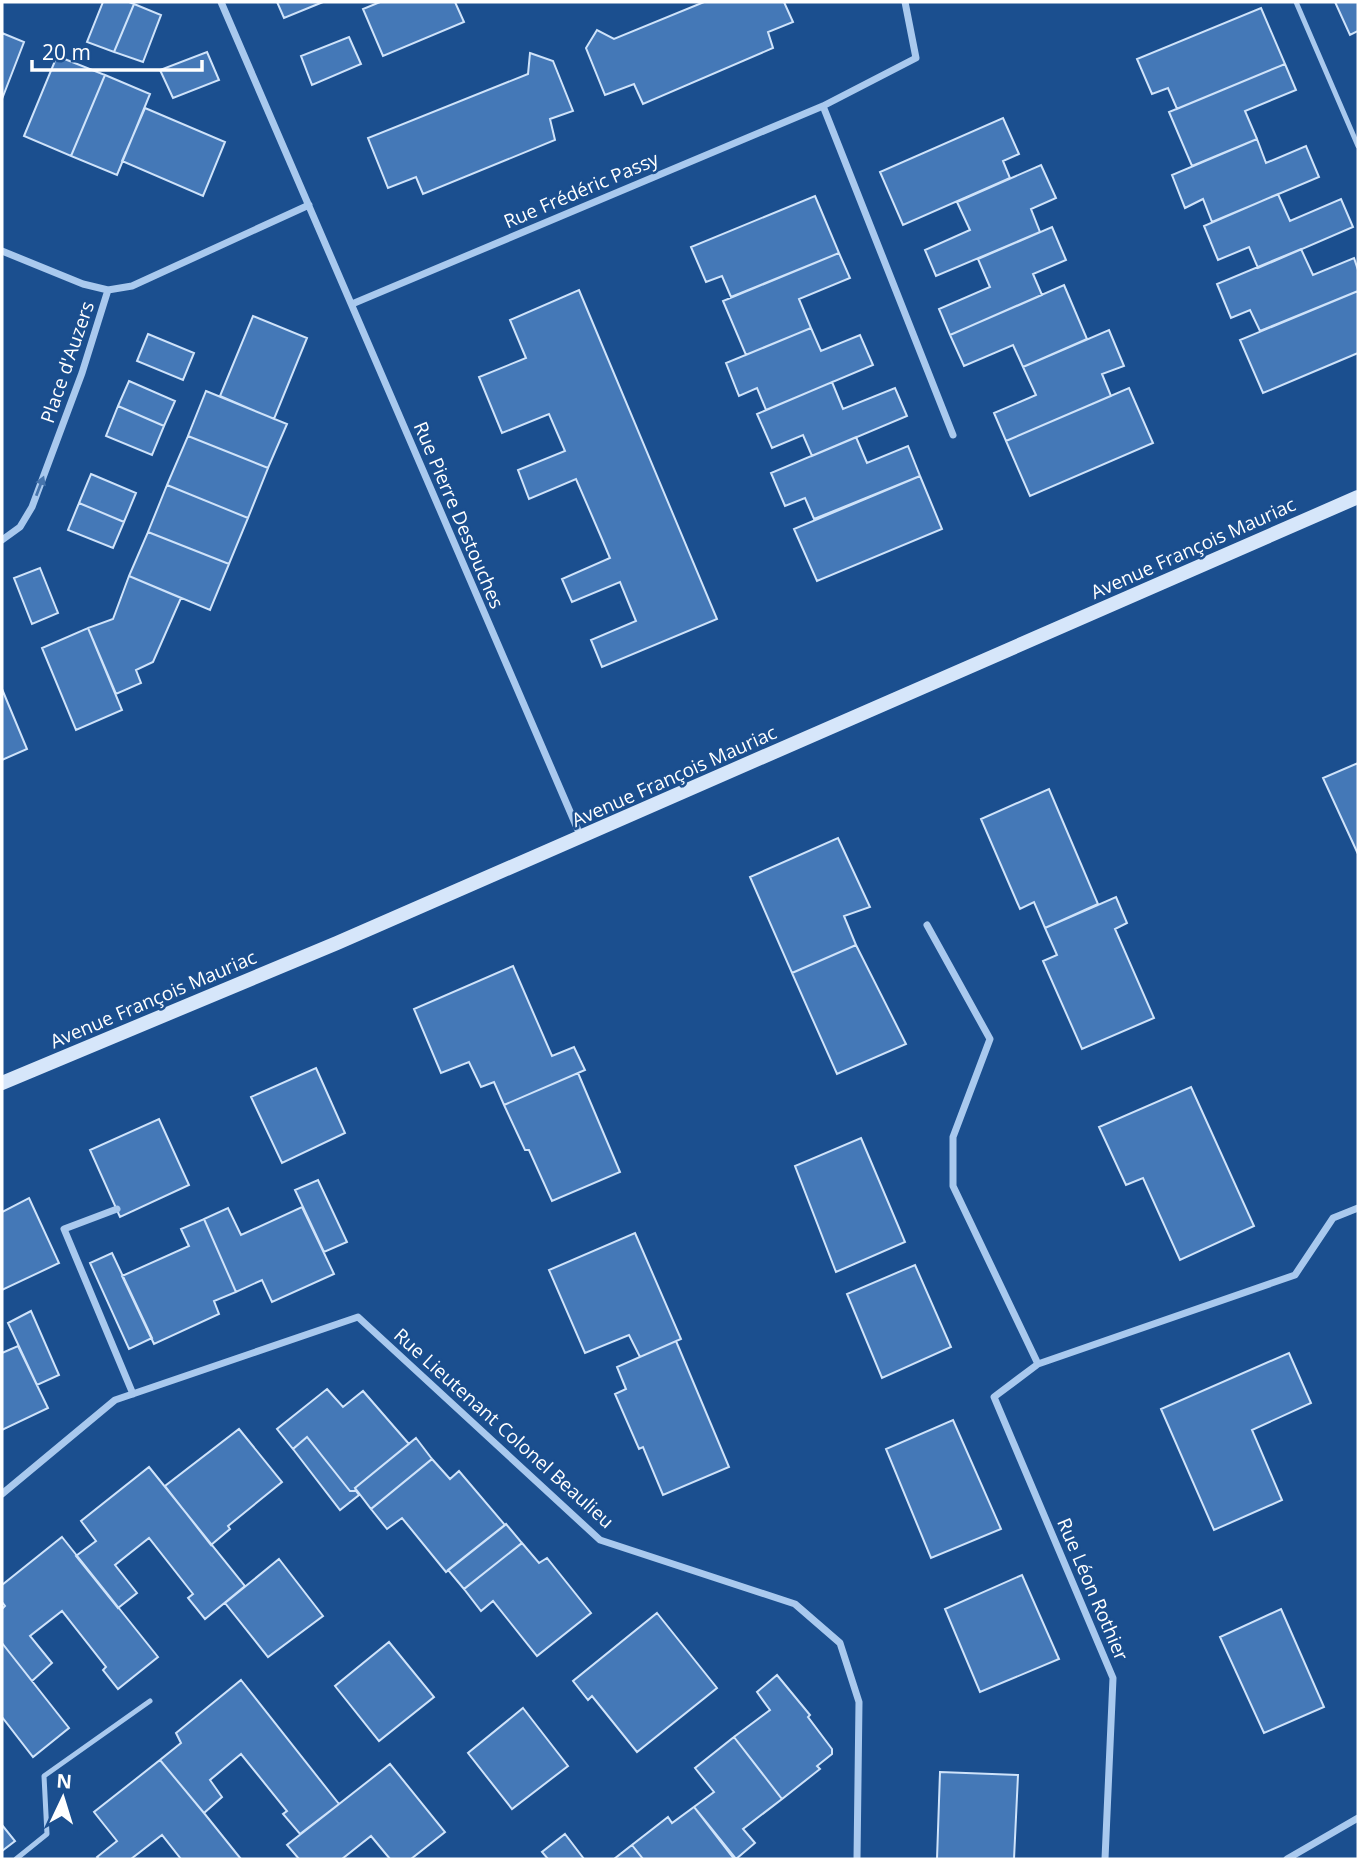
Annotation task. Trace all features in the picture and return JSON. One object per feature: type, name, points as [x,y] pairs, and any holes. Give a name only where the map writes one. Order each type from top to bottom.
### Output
[{"type":"street","name":"Rue Pierre Destouches","points":[[220,2],[581,837]]},
{"type":"street","name":"Rue Frédéric Passy","points":[[352,304],[823,106],[916,58],[905,2]]},
{"type":"street","points":[[823,106],[953,435]]},
{"type":"street","points":[[108,290],[132,286],[309,205]]},
{"type":"street","name":"Place d'Auzers","points":[[2,251],[83,284],[108,290],[82,373],[32,508],[20,527],[2,540]]},
{"type":"street","name":"Avenue François Mauriac","points":[[2,1083],[337,943],[1358,496]]},
{"type":"street","points":[[927,925],[990,1039],[953,1137],[953,1186],[1038,1364]]},
{"type":"street","name":"Rue Léon Rothier","points":[[1105,1859],[1113,1678],[994,1397],[1038,1364],[1296,1275],[1333,1218],[1358,1208]]},
{"type":"street","points":[[117,1209],[64,1229],[133,1394]]},
{"type":"street","name":"Rue Lieutenant Colonel Beaulieu","points":[[2,1494],[115,1400],[358,1317],[600,1540],[794,1604],[840,1643],[859,1702],[857,1859]]},
{"type":"street","points":[[1287,1859],[1358,1818]]},
{"type":"lane","points":[[1296,2],[1358,146]]},
{"type":"lane","points":[[16,1859],[47,1834],[44,1776],[149,1701]]},
{"type":"building","points":[[103,2],[134,4],[114,52],[87,42]]},
{"type":"building","points":[[277,2],[323,2],[284,18]]},
{"type":"building","points":[[380,2],[455,2],[464,22],[383,56],[363,9]]},
{"type":"building","points":[[704,2],[784,2],[793,22],[768,32],[773,48],[643,104],[634,84],[605,95],[586,48],[597,30],[614,39]]},
{"type":"building","points":[[1335,2],[1358,2],[1358,31],[1350,35]]},
{"type":"building","points":[[134,4],[161,15],[143,62],[114,52]]},
{"type":"building","points":[[1261,8],[1285,64],[1177,109],[1168,88],[1152,94],[1137,59]]},
{"type":"building","points":[[2,33],[24,42],[2,99]]},
{"type":"building","points":[[349,37],[361,64],[312,85],[301,56]]},
{"type":"building","points":[[207,52],[219,80],[173,98],[160,70]]},
{"type":"building","points":[[530,53],[553,61],[573,111],[550,119],[555,140],[423,194],[416,177],[388,188],[368,138],[528,74]]},
{"type":"building","points":[[57,56],[105,75],[71,156],[24,136]]},
{"type":"building","points":[[1285,64],[1296,90],[1245,111],[1257,139],[1192,166],[1169,112]]},
{"type":"building","points":[[105,75],[150,94],[117,175],[71,156]]},
{"type":"building","points":[[145,108],[225,142],[203,196],[122,161]]},
{"type":"building","points":[[1003,118],[1019,154],[1003,161],[1010,178],[903,225],[880,172]]},
{"type":"building","points":[[1257,139],[1266,163],[1306,146],[1319,177],[1212,222],[1203,199],[1185,208],[1172,175]]},
{"type":"building","points":[[1041,165],[1056,198],[1031,209],[1040,232],[936,276],[925,250],[970,230],[957,202]]},
{"type":"building","points":[[1278,194],[1290,221],[1341,199],[1353,227],[1258,268],[1249,247],[1218,260],[1204,226]]},
{"type":"building","points":[[815,196],[839,253],[731,297],[722,276],[706,282],[691,247]]},
{"type":"building","points":[[1052,227],[1066,260],[1033,274],[1042,295],[950,335],[939,309],[990,287],[978,259]]},
{"type":"building","points":[[1301,249],[1313,275],[1354,258],[1358,270],[1358,291],[1260,331],[1250,310],[1231,318],[1217,284]]},
{"type":"building","points":[[839,253],[850,278],[799,299],[811,328],[746,355],[723,301]]},
{"type":"building","points":[[1064,285],[1087,339],[1023,367],[1013,345],[964,366],[950,335]]},
{"type":"building","points":[[579,290],[717,619],[602,667],[591,640],[636,621],[620,582],[572,602],[562,579],[610,558],[602,539],[576,479],[529,499],[518,470],[565,451],[549,414],[502,433],[479,377],[526,358],[510,320]]},
{"type":"building","points":[[1358,291],[1358,353],[1263,393],[1240,340]]},
{"type":"building","points":[[253,316],[307,338],[274,419],[220,396]]},
{"type":"building","points":[[811,328],[821,351],[860,335],[873,365],[766,410],[757,388],[739,396],[726,363]]},
{"type":"building","points":[[1109,330],[1124,366],[1102,374],[1111,396],[1006,441],[994,413],[1036,395],[1023,367]]},
{"type":"building","points":[[148,334],[194,353],[183,380],[137,361]]},
{"type":"building","points":[[129,381],[175,401],[164,426],[118,406]]},
{"type":"building","points":[[832,382],[843,409],[895,388],[907,416],[812,456],[803,435],[772,448],[757,414]]},
{"type":"building","points":[[1129,388],[1153,443],[1030,496],[1006,441]]},
{"type":"building","points":[[206,391],[287,424],[268,468],[188,436]]},
{"type":"building","points":[[118,406],[164,426],[152,455],[106,436]]},
{"type":"building","points":[[188,436],[268,468],[248,518],[167,485]]},
{"type":"building","points":[[856,437],[867,463],[908,446],[920,476],[814,519],[805,498],[785,506],[771,473]]},
{"type":"building","points":[[91,474],[136,493],[124,522],[79,503]]},
{"type":"building","points":[[920,476],[942,529],[817,581],[794,529]]},
{"type":"building","points":[[167,485],[248,518],[229,564],[148,532]]},
{"type":"building","points":[[79,503],[124,522],[113,548],[68,530]]},
{"type":"building","points":[[148,532],[229,564],[210,610],[129,576]]},
{"type":"building","points":[[40,568],[58,613],[32,624],[14,578]]},
{"type":"building","points":[[129,576],[181,598],[153,662],[136,670],[141,683],[116,694],[88,628],[113,619]]},
{"type":"building","points":[[88,628],[122,710],[76,730],[42,648]]},
{"type":"building","points":[[2,689],[27,749],[2,760]]},
{"type":"building","points":[[1358,763],[1358,854],[1323,778]]},
{"type":"building","points":[[1049,789],[1098,904],[1045,928],[1034,902],[1020,909],[981,819]]},
{"type":"building","points":[[838,838],[870,907],[844,916],[856,945],[792,973],[750,877]]},
{"type":"building","points":[[1116,897],[1127,923],[1115,929],[1154,1018],[1082,1049],[1043,961],[1057,955],[1045,928]]},
{"type":"building","points":[[856,945],[906,1044],[837,1074],[792,973]]},
{"type":"building","points":[[513,966],[552,1056],[574,1047],[585,1070],[504,1105],[494,1082],[481,1087],[469,1062],[441,1073],[414,1009]]},
{"type":"building","points":[[316,1068],[345,1133],[282,1163],[251,1097]]},
{"type":"building","points":[[578,1073],[620,1172],[552,1201],[529,1150],[525,1150],[504,1105]]},
{"type":"building","points":[[1191,1087],[1254,1226],[1180,1260],[1143,1178],[1126,1185],[1099,1127]]},
{"type":"building","points":[[159,1119],[189,1185],[120,1217],[90,1150]]},
{"type":"building","points":[[861,1138],[905,1242],[836,1272],[795,1166]]},
{"type":"building","points":[[318,1180],[347,1242],[324,1252],[295,1190]]},
{"type":"building","points":[[29,1198],[59,1263],[2,1290],[2,1212]]},
{"type":"building","points":[[302,1207],[334,1274],[272,1302],[262,1280],[236,1292],[204,1219],[228,1208],[241,1235]]},
{"type":"building","points":[[204,1219],[236,1292],[214,1301],[219,1314],[154,1344],[122,1276],[189,1246],[181,1229]]},
{"type":"building","points":[[635,1233],[681,1339],[640,1357],[629,1335],[585,1353],[549,1270]]},
{"type":"building","points":[[112,1253],[152,1338],[129,1349],[90,1263]]},
{"type":"building","points":[[915,1265],[951,1347],[882,1378],[847,1294]]},
{"type":"building","points":[[31,1311],[59,1375],[37,1385],[8,1323]]},
{"type":"building","points":[[676,1341],[729,1467],[663,1495],[643,1447],[639,1449],[615,1394],[626,1389],[617,1367]]},
{"type":"building","points":[[18,1346],[48,1408],[2,1430],[2,1353]]},
{"type":"building","points":[[1289,1353],[1311,1403],[1252,1430],[1282,1500],[1214,1530],[1161,1409]]},
{"type":"building","points":[[327,1389],[343,1407],[363,1391],[409,1444],[355,1488],[356,1491],[350,1491],[307,1437],[293,1449],[277,1429]]},
{"type":"building","points":[[953,1420],[1001,1529],[931,1558],[886,1449]]},
{"type":"building","points":[[239,1429],[282,1482],[228,1526],[230,1529],[211,1545],[165,1486]]},
{"type":"building","points":[[307,1437],[350,1491],[356,1491],[359,1495],[340,1510],[293,1449]]},
{"type":"building","points":[[416,1438],[432,1459],[371,1509],[355,1488]]},
{"type":"building","points":[[432,1459],[450,1479],[459,1471],[505,1525],[446,1572],[402,1518],[387,1529],[371,1509]]},
{"type":"building","points":[[149,1467],[245,1586],[205,1619],[188,1598],[193,1594],[149,1538],[115,1565],[137,1593],[118,1608],[76,1556],[96,1541],[81,1521]]},
{"type":"building","points":[[506,1524],[522,1543],[464,1589],[448,1570]]},
{"type":"building","points":[[62,1537],[158,1657],[118,1689],[103,1670],[106,1667],[62,1611],[30,1636],[52,1663],[32,1681],[2,1643],[2,1609],[5,1606],[2,1602],[2,1585]]},
{"type":"building","points":[[522,1543],[539,1563],[547,1558],[591,1613],[537,1656],[493,1601],[481,1611],[464,1589]]},
{"type":"building","points":[[279,1559],[323,1616],[268,1657],[225,1603]]},
{"type":"building","points":[[1022,1575],[1059,1659],[980,1692],[945,1609]]},
{"type":"building","points":[[1281,1609],[1324,1707],[1264,1733],[1220,1637]]},
{"type":"building","points":[[657,1613],[717,1688],[637,1752],[592,1696],[588,1700],[573,1681]]},
{"type":"building","points":[[389,1642],[434,1697],[379,1741],[335,1686]]},
{"type":"building","points":[[2,1643],[69,1728],[33,1757],[2,1717]]},
{"type":"building","points":[[777,1675],[810,1715],[808,1717],[832,1749],[832,1754],[817,1766],[820,1769],[782,1799],[734,1737],[770,1710],[757,1692]]},
{"type":"building","points":[[241,1680],[339,1804],[300,1834],[283,1814],[287,1811],[241,1754],[210,1780],[222,1797],[204,1813],[160,1760],[181,1743],[176,1733]]},
{"type":"building","points":[[523,1708],[568,1766],[512,1809],[468,1753]]},
{"type":"building","points":[[734,1737],[782,1799],[743,1829],[755,1843],[736,1859],[694,1807],[714,1792],[695,1768]]},
{"type":"building","points":[[160,1760],[241,1859],[181,1859],[162,1835],[131,1859],[97,1857],[117,1841],[94,1812]]},
{"type":"building","points":[[390,1764],[445,1832],[411,1859],[390,1859],[371,1836],[342,1859],[299,1859],[287,1845]]},
{"type":"building","points":[[940,1772],[1018,1775],[1014,1859],[937,1859]]},
{"type":"building","points":[[694,1807],[734,1859],[643,1859],[632,1845],[668,1817],[672,1823]]},
{"type":"building","points":[[2,1825],[15,1841],[2,1851]]},
{"type":"building","points":[[565,1834],[584,1859],[548,1859],[542,1852]]},
{"type":"building","points":[[632,1845],[643,1859],[614,1859]]}]
